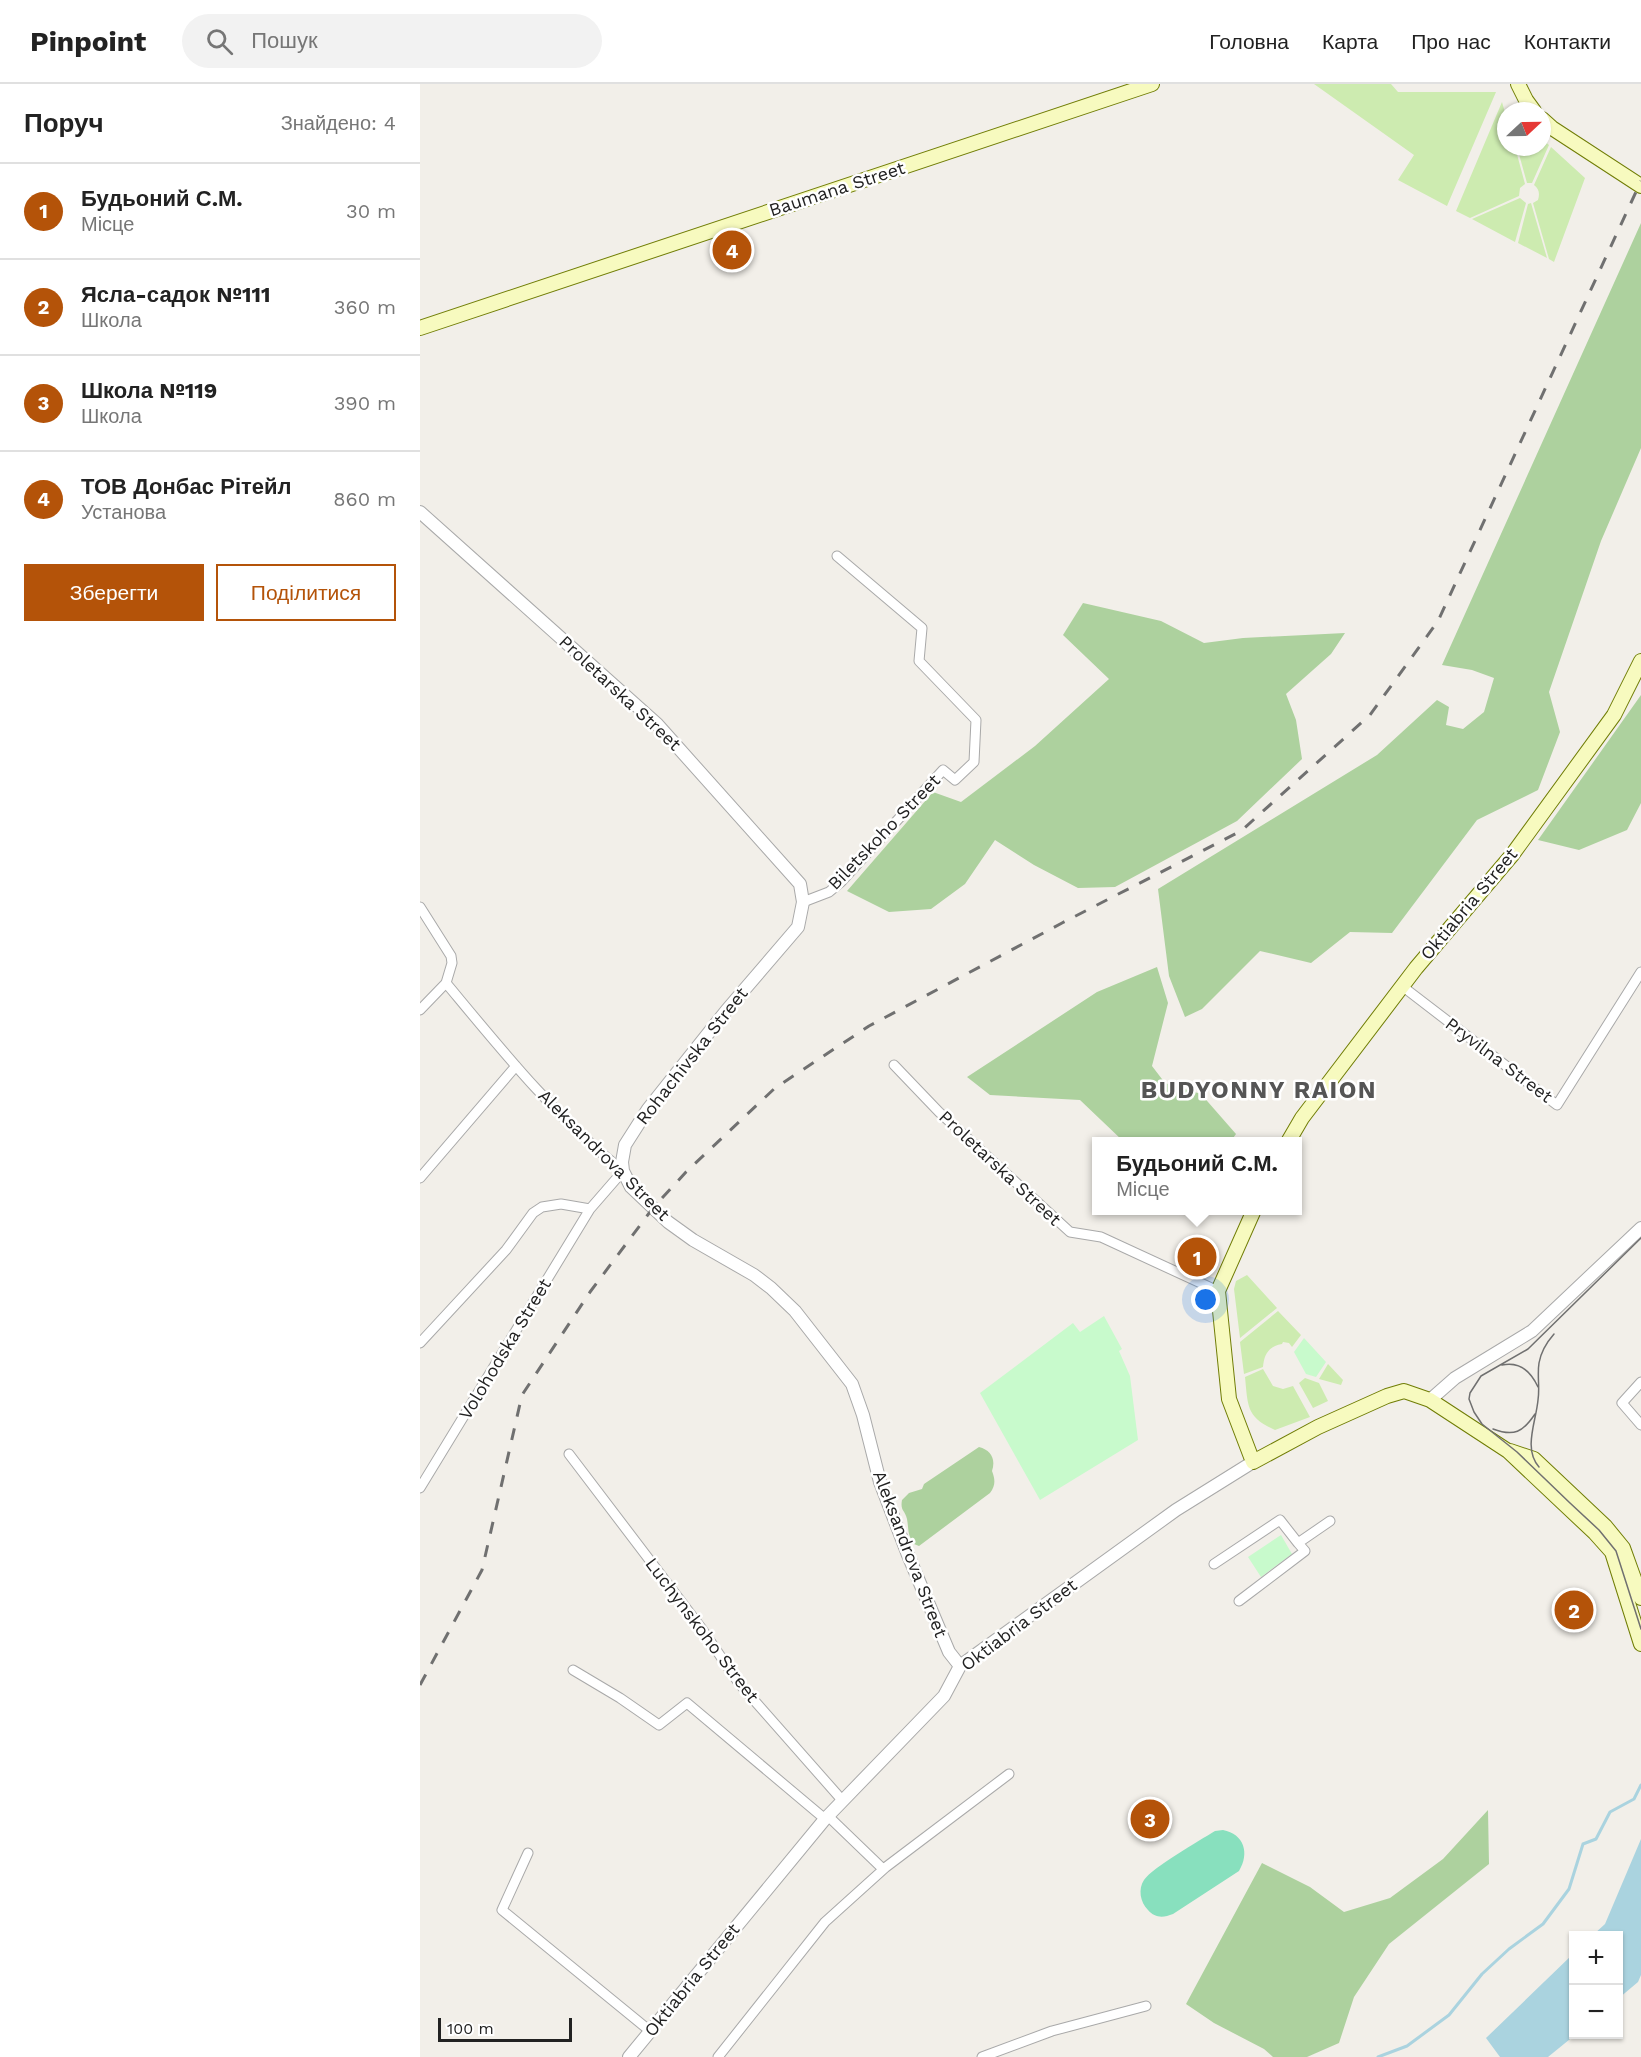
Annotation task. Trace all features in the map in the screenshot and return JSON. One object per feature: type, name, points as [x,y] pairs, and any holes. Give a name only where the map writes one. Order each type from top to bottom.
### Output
[{"type":"main road","name":"Baumana Street","points":[[420,328],[1152,84]]},
{"type":"main road","points":[[1518,84],[1527,102]]},
{"type":"main road","points":[[1551,127],[1641,186]]},
{"type":"main road","name":"Oktiabria Street","points":[[1291,1137],[1302,1118],[1416,968],[1512,855],[1614,715],[1641,661]]},
{"type":"main road","points":[[1252,1215],[1218,1291],[1229,1399],[1253,1462],[1318,1427],[1387,1396],[1404,1391],[1430,1401],[1508,1451],[1595,1533],[1631,1575],[1641,1598]]},
{"type":"main road","points":[[1631,1575],[1641,1644]]},
{"type":"street","name":"Proletarska Street","points":[[420,512],[657,724],[800,884],[803,902]]},
{"type":"street","name":"Biletskoho Street","points":[[803,902],[829,892],[842,882],[943,770],[955,780],[974,762],[976,720],[919,661],[922,627],[837,556]]},
{"type":"street","name":"Rohachivska Street","points":[[623,1171],[625,1145],[648,1109],[726,1011],[798,927],[803,902]]},
{"type":"street","points":[[420,907],[451,956],[452,963],[446,983],[420,1010]]},
{"type":"street","name":"Pryvilna Street","points":[[1402,986],[1557,1105],[1641,972]]},
{"type":"street","name":"Aleksandrova Street","points":[[446,983],[516,1066],[593,1147],[623,1171],[631,1187],[668,1222],[771,1288],[795,1311],[852,1384],[863,1415],[880,1482],[949,1652],[960,1666]]},
{"type":"street","name":"Proletarska Street","points":[[894,1065],[939,1112],[1070,1232],[1101,1238],[1218,1291]]},
{"type":"street","points":[[420,1178],[516,1066]]},
{"type":"street","points":[[420,1343],[506,1250],[533,1213],[542,1208],[561,1204],[590,1209],[623,1171]]},
{"type":"street","name":"Volohodska Street","points":[[420,1488],[590,1209]]},
{"type":"street","points":[[1430,1401],[1455,1378],[1533,1331],[1641,1228]]},
{"type":"street","points":[[1641,1382],[1622,1403],[1641,1425]]},
{"type":"street","name":"Luchynskoho Street","points":[[569,1454],[702,1629],[738,1682],[842,1800]]},
{"type":"street","name":"Oktiabria Street","points":[[629,2057],[842,1800],[944,1696],[960,1666],[1176,1510],[1253,1462]]},
{"type":"street","points":[[1214,1564],[1280,1521],[1305,1551],[1239,1601]]},
{"type":"street","points":[[1298,1543],[1330,1521]]},
{"type":"street","points":[[573,1670],[659,1725],[687,1703],[827,1818],[883,1869]]},
{"type":"street","points":[[718,2057],[825,1922],[883,1869],[1009,1774]]},
{"type":"street","points":[[528,1853],[502,1910],[650,2031]]},
{"type":"street","points":[[982,2057],[1052,2031],[1146,2006]]},
{"type":"green space","points":[[1314,84],[1391,84],[1398,92],[1496,92],[1447,206],[1398,180],[1414,155]]},
{"type":"green space","points":[[1497,114],[1497,156],[1517,156],[1525,184],[1520,188],[1519,196],[1470,218],[1456,211]]},
{"type":"green space","points":[[1551,147],[1585,178],[1554,262],[1549,259],[1533,203],[1538,200],[1539,195],[1534,185],[1547,156],[1551,156]]},
{"type":"green space","points":[[1520,156],[1544,156],[1532,183],[1527,183]]},
{"type":"green space","points":[[1520,198],[1526,203],[1515,242],[1472,219]]},
{"type":"green space","points":[[1531,203],[1547,258],[1518,243],[1528,204]]},
{"type":"green space","points":[[1641,223],[1641,448],[1601,541],[1549,692],[1560,732],[1538,790],[1477,820],[1392,933],[1350,932],[1311,963],[1260,951],[1202,1009],[1185,1017],[1169,976],[1158,889],[1377,755],[1437,700],[1449,707],[1446,725],[1463,729],[1484,712],[1494,678],[1472,670],[1442,665]]},
{"type":"green space","points":[[1083,603],[1161,621],[1204,643],[1243,638],[1345,633],[1331,654],[1286,694],[1296,720],[1302,759],[1237,821],[1115,887],[1078,888],[1034,865],[995,840],[965,884],[931,909],[889,912],[847,891],[933,792],[961,802],[1035,746],[1109,679],[1063,635]]},
{"type":"green space","points":[[1641,695],[1641,803],[1627,830],[1579,850],[1538,840]]},
{"type":"green space","points":[[1157,967],[1168,1003],[1152,1066],[1165,1083],[1201,1094],[1236,1134],[1234,1137],[1119,1137],[1080,1100],[990,1095],[967,1077],[1097,992]]},
{"type":"green space","points":[[1247,1275],[1277,1308],[1240,1338],[1234,1289],[1236,1281]]},
{"type":"green space","points":[[1278,1311],[1301,1335],[1292,1347],[1289,1343],[1283,1342],[1271,1349],[1266,1355],[1263,1367],[1244,1374],[1240,1342]]},
{"type":"green space","points":[[1104,1316],[1122,1349],[1119,1351],[1130,1376],[1138,1440],[1040,1500],[980,1393],[1073,1323],[1080,1332]]},
{"type":"green space","points":[[1304,1338],[1326,1362],[1316,1377],[1306,1374],[1294,1352]]},
{"type":"green space","points":[[1328,1364],[1343,1380],[1341,1385],[1319,1379]]},
{"type":"green space","points":[[1263,1369],[1273,1386],[1283,1389],[1293,1386],[1310,1417],[1275,1430],[1258,1420],[1250,1410],[1245,1377]]},
{"type":"green space","points":[[1305,1378],[1319,1383],[1328,1401],[1313,1408],[1299,1383]]},
{"type":"green space","points":[[979,1447],[987,1450],[993,1459],[994,1482],[990,1493],[919,1546],[914,1544],[909,1535],[902,1500],[909,1493],[922,1489],[924,1484]]},
{"type":"green space","points":[[1281,1535],[1292,1554],[1261,1577],[1248,1557]]},
{"type":"green space","points":[[1488,1810],[1489,1864],[1389,1944],[1354,1997],[1339,2043],[1307,2057],[1273,2057],[1264,2049],[1214,2023],[1186,2004],[1262,1863],[1310,1887],[1344,1912],[1390,1898],[1443,1859]]},
{"type":"green space","points":[[1223,1830],[1236,1836],[1243,1845],[1244,1858],[1239,1871],[1173,1914],[1153,1915],[1143,1903],[1141,1887],[1144,1880],[1177,1854],[1215,1831]]},
{"type":"water","points":[[1641,1839],[1641,1975],[1638,1982],[1623,1995],[1623,1931],[1597,1931],[1605,1924]]},
{"type":"water","points":[[1569,1958],[1570,2039],[1548,2057],[1500,2057],[1486,2038]]},
{"type":"waterway","points":[[1378,2057],[1407,2046],[1449,2015],[1482,1974],[1509,1949],[1543,1924],[1569,1889],[1583,1844],[1596,1839],[1610,1812],[1634,1799],[1641,1785]]},
{"type":"tram line","points":[[1641,1238],[1528,1349],[1481,1376],[1470,1393],[1469,1399],[1482,1424],[1517,1452],[1599,1530],[1616,1551],[1641,1629]]},
{"type":"tram line","points":[[1539,1467],[1534,1460],[1531,1444],[1539,1395],[1538,1368],[1543,1351],[1554,1334]]},
{"type":"tram line","points":[[1502,1365],[1514,1365],[1524,1369],[1538,1387]]},
{"type":"tram line","points":[[1493,1429],[1512,1433],[1522,1429],[1535,1414]]},
{"type":"railway","points":[[420,1685],[482,1570],[522,1395],[590,1292],[653,1208],[686,1172],[775,1088],[869,1026],[1241,831],[1370,715],[1438,621],[1641,181]]},
{"type":"place","name":"ТОВ Донбас Рітейл","points":[[732,250]]},
{"type":"place","name":"Будьоний С.М.","points":[[1197,1257]]},
{"type":"place","name":"Ясла-садок №111","points":[[1574,1610]]},
{"type":"place","name":"Школа №119","points":[[1150,1819]]},
{"type":"district","name":"BUDYONNY RAION","points":[[1259,1090]]}]
